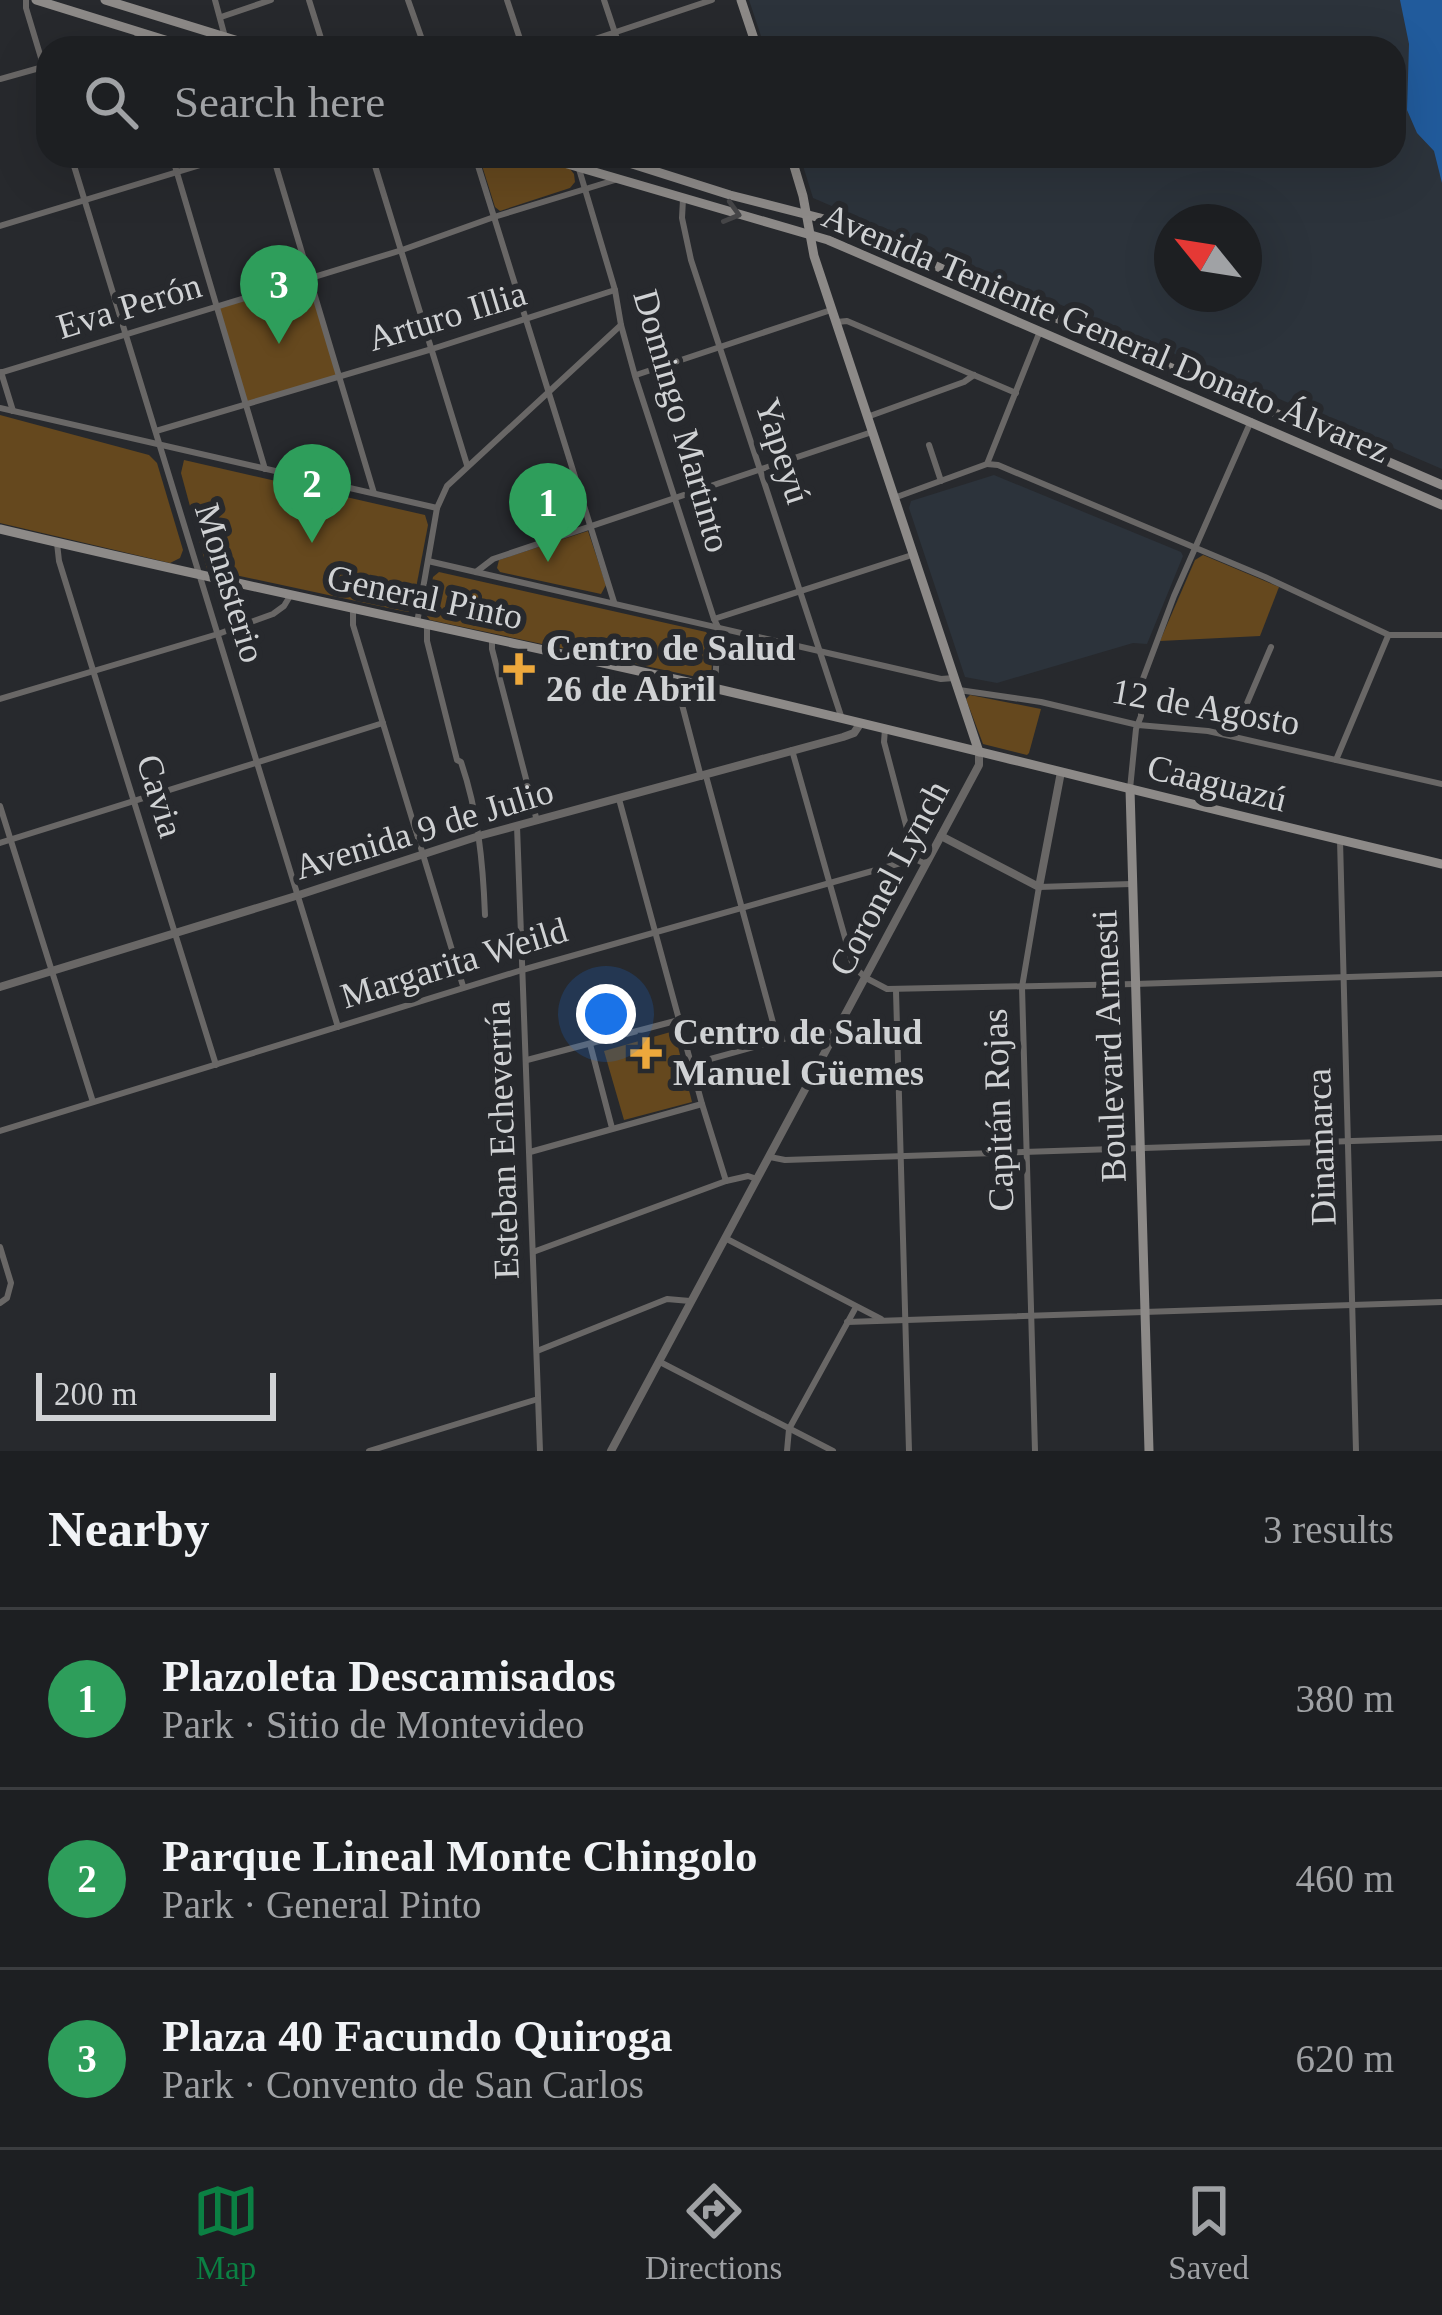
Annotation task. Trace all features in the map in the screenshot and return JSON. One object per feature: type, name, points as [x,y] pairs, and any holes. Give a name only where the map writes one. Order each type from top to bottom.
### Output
[{"type":"main road","points":[[36,0],[150,36]]},
{"type":"main road","points":[[741,0],[753,36]]},
{"type":"main road","points":[[109,1],[222,36]]},
{"type":"main road","name":"Avenida Teniente General Donato Álvarez","points":[[576,168],[845,247],[1442,505]]},
{"type":"main road","name":"Avenida Teniente General Donato Álvarez","points":[[660,168],[668,175],[832,221],[869,236],[1442,485]]},
{"type":"main road","name":"Coronel Lynch","points":[[794,168],[814,256],[979,752]]},
{"type":"main road","name":"General Pinto","points":[[1,531],[492,638],[979,752]]},
{"type":"main road","name":"Caaguazú","points":[[979,752],[1442,865]]},
{"type":"main road","name":"Boulevard Armesti","points":[[1130,789],[1149,1451]]},
{"type":"street","points":[[26,0],[36,41]]},
{"type":"street","points":[[215,0],[225,36]]},
{"type":"street","points":[[221,17],[271,0]]},
{"type":"street","points":[[309,0],[320,36]]},
{"type":"street","points":[[408,0],[421,36]]},
{"type":"street","points":[[507,0],[519,36]]},
{"type":"street","points":[[604,0],[616,36]]},
{"type":"street","points":[[603,36],[712,0]]},
{"type":"street","points":[[137,32],[138,36]]},
{"type":"street","points":[[0,79],[36,69]]},
{"type":"street","name":"Monasterio","points":[[75,168],[338,1027]]},
{"type":"street","points":[[176,168],[266,470]]},
{"type":"street","points":[[0,226],[190,168]]},
{"type":"street","points":[[277,168],[374,493]]},
{"type":"street","points":[[376,168],[467,464]]},
{"type":"street","points":[[479,168],[614,602]]},
{"type":"street","points":[[668,175],[669,168]]},
{"type":"street","name":"Domingo Martinto","points":[[579,169],[635,376],[716,623],[715,689]]},
{"type":"street","name":"Eva Perón","points":[[0,371],[217,308],[616,180]]},
{"type":"street","name":"Yapeyú","points":[[682,199],[691,260],[842,719]]},
{"type":"street","name":"Arturo Illia","points":[[156,431],[432,350],[615,290]]},
{"type":"street","points":[[635,376],[832,310]]},
{"type":"street","points":[[836,322],[847,321],[1016,393]]},
{"type":"street","points":[[485,915],[476,810],[457,760],[422,624],[437,508],[447,485],[467,464],[621,325]]},
{"type":"street","points":[[987,464],[1040,330]]},
{"type":"street","points":[[0,371],[14,412]]},
{"type":"street","points":[[867,417],[974,375]]},
{"type":"street","points":[[0,408],[437,508]]},
{"type":"street","name":"Boulevard Armesti","points":[[1130,789],[1141,716],[1139,690],[1251,421]]},
{"type":"street","points":[[476,572],[493,559],[872,433]]},
{"type":"street","points":[[929,445],[941,482]]},
{"type":"street","points":[[894,499],[987,464],[998,465],[1300,592],[1389,635],[1442,635]]},
{"type":"street","name":"Cavia","points":[[57,543],[58,561],[216,1065]]},
{"type":"street","points":[[716,623],[800,590],[912,555]]},
{"type":"street","points":[[428,561],[716,623],[941,679],[954,678]]},
{"type":"street","points":[[0,699],[218,634],[273,614],[290,596]]},
{"type":"street","points":[[353,610],[353,625],[464,987]]},
{"type":"street","points":[[1336,760],[1389,635]]},
{"type":"street","points":[[492,638],[537,821]]},
{"type":"street","points":[[1233,736],[1271,647]]},
{"type":"street","points":[[680,681],[680,697],[778,1041]]},
{"type":"street","name":"12 de Agosto","points":[[959,690],[1138,724],[1208,730],[1442,784]]},
{"type":"street","points":[[0,843],[383,722]]},
{"type":"street","name":"Avenida 9 de Julio","points":[[0,987],[479,836],[854,733],[860,724]]},
{"type":"street","points":[[885,730],[884,742],[915,859],[926,864]]},
{"type":"street","points":[[792,749],[852,963],[866,979],[896,991],[1442,974]]},
{"type":"street","name":"Coronel Lynch","points":[[611,1451],[979,765],[979,752]]},
{"type":"street","name":"Capitán Rojas","points":[[1035,1451],[1022,987],[1061,772]]},
{"type":"street","points":[[620,800],[727,1180]]},
{"type":"street","points":[[0,806],[93,1102]]},
{"type":"street","name":"Esteban Echeverría","points":[[517,826],[540,1451]]},
{"type":"street","points":[[941,836],[1039,886],[1131,884]]},
{"type":"street","name":"Dinamarca","points":[[1340,841],[1356,1451]]},
{"type":"street","name":"Margarita Weild","points":[[0,1131],[464,987],[915,859]]},
{"type":"street","points":[[896,991],[909,1451]]},
{"type":"street","points":[[527,1060],[679,1020]]},
{"type":"street","points":[[692,1064],[823,1030],[836,1034]]},
{"type":"street","points":[[590,1044],[613,1130]]},
{"type":"street","points":[[530,1152],[702,1104]]},
{"type":"street","points":[[770,1157],[1442,1138]]},
{"type":"street","points":[[533,1252],[727,1180],[758,1179]]},
{"type":"street","points":[[724,1238],[884,1321]]},
{"type":"street","points":[[0,1247],[11,1283],[4,1300]]},
{"type":"street","points":[[537,1351],[667,1299],[690,1301]]},
{"type":"street","points":[[847,1322],[1442,1302]]},
{"type":"street","points":[[787,1451],[789,1429],[856,1306]]},
{"type":"street","points":[[660,1362],[833,1451]]},
{"type":"street","points":[[369,1451],[538,1399]]},
{"type":"shaded area","points":[[749,0],[1442,0],[1442,469],[813,198],[804,168],[1406,168],[1406,36],[761,36]]},
{"type":"shaded area","points":[[483,168],[567,168],[574,174],[570,188],[500,211]]},
{"type":"shaded area","points":[[310,278],[340,377],[247,405],[217,307]]},
{"type":"shaded area","points":[[0,415],[149,455],[157,463],[183,550],[180,558],[170,563],[0,523]]},
{"type":"shaded area","points":[[184,460],[425,515],[428,525],[412,609],[408,612],[207,569],[181,473]]},
{"type":"shaded area","points":[[994,475],[1181,552],[1147,644],[1133,643],[997,683],[965,677],[909,508],[911,501]]},
{"type":"shaded area","points":[[588,531],[606,585],[601,594],[497,568],[499,560]]},
{"type":"shaded area","points":[[1203,555],[1279,587],[1260,636],[1160,641],[1195,560]]},
{"type":"shaded area","points":[[439,572],[706,632],[713,642],[711,680],[430,620],[426,615],[433,577]]},
{"type":"shaded area","points":[[970,695],[1041,709],[1027,755],[983,744],[966,699]]},
{"type":"shaded area","points":[[674,1031],[692,1102],[624,1120],[604,1051]]},
{"type":"water","points":[[1400,0],[1442,0],[1442,183],[1434,151],[1417,133],[1407,110],[1409,44]]},
{"type":"place","name":"Plaza 40 Facundo Quiroga","points":[[279,344]]},
{"type":"place","name":"Parque Lineal Monte Chingolo","points":[[312,543]]},
{"type":"place","name":"Plazoleta Descamisados","points":[[548,562]]},
{"type":"place","name":"Centro de Salud 26 de Abril","points":[[519,669]]},
{"type":"place","name":"Centro de Salud Manuel Güemes","points":[[646,1053]]}]
